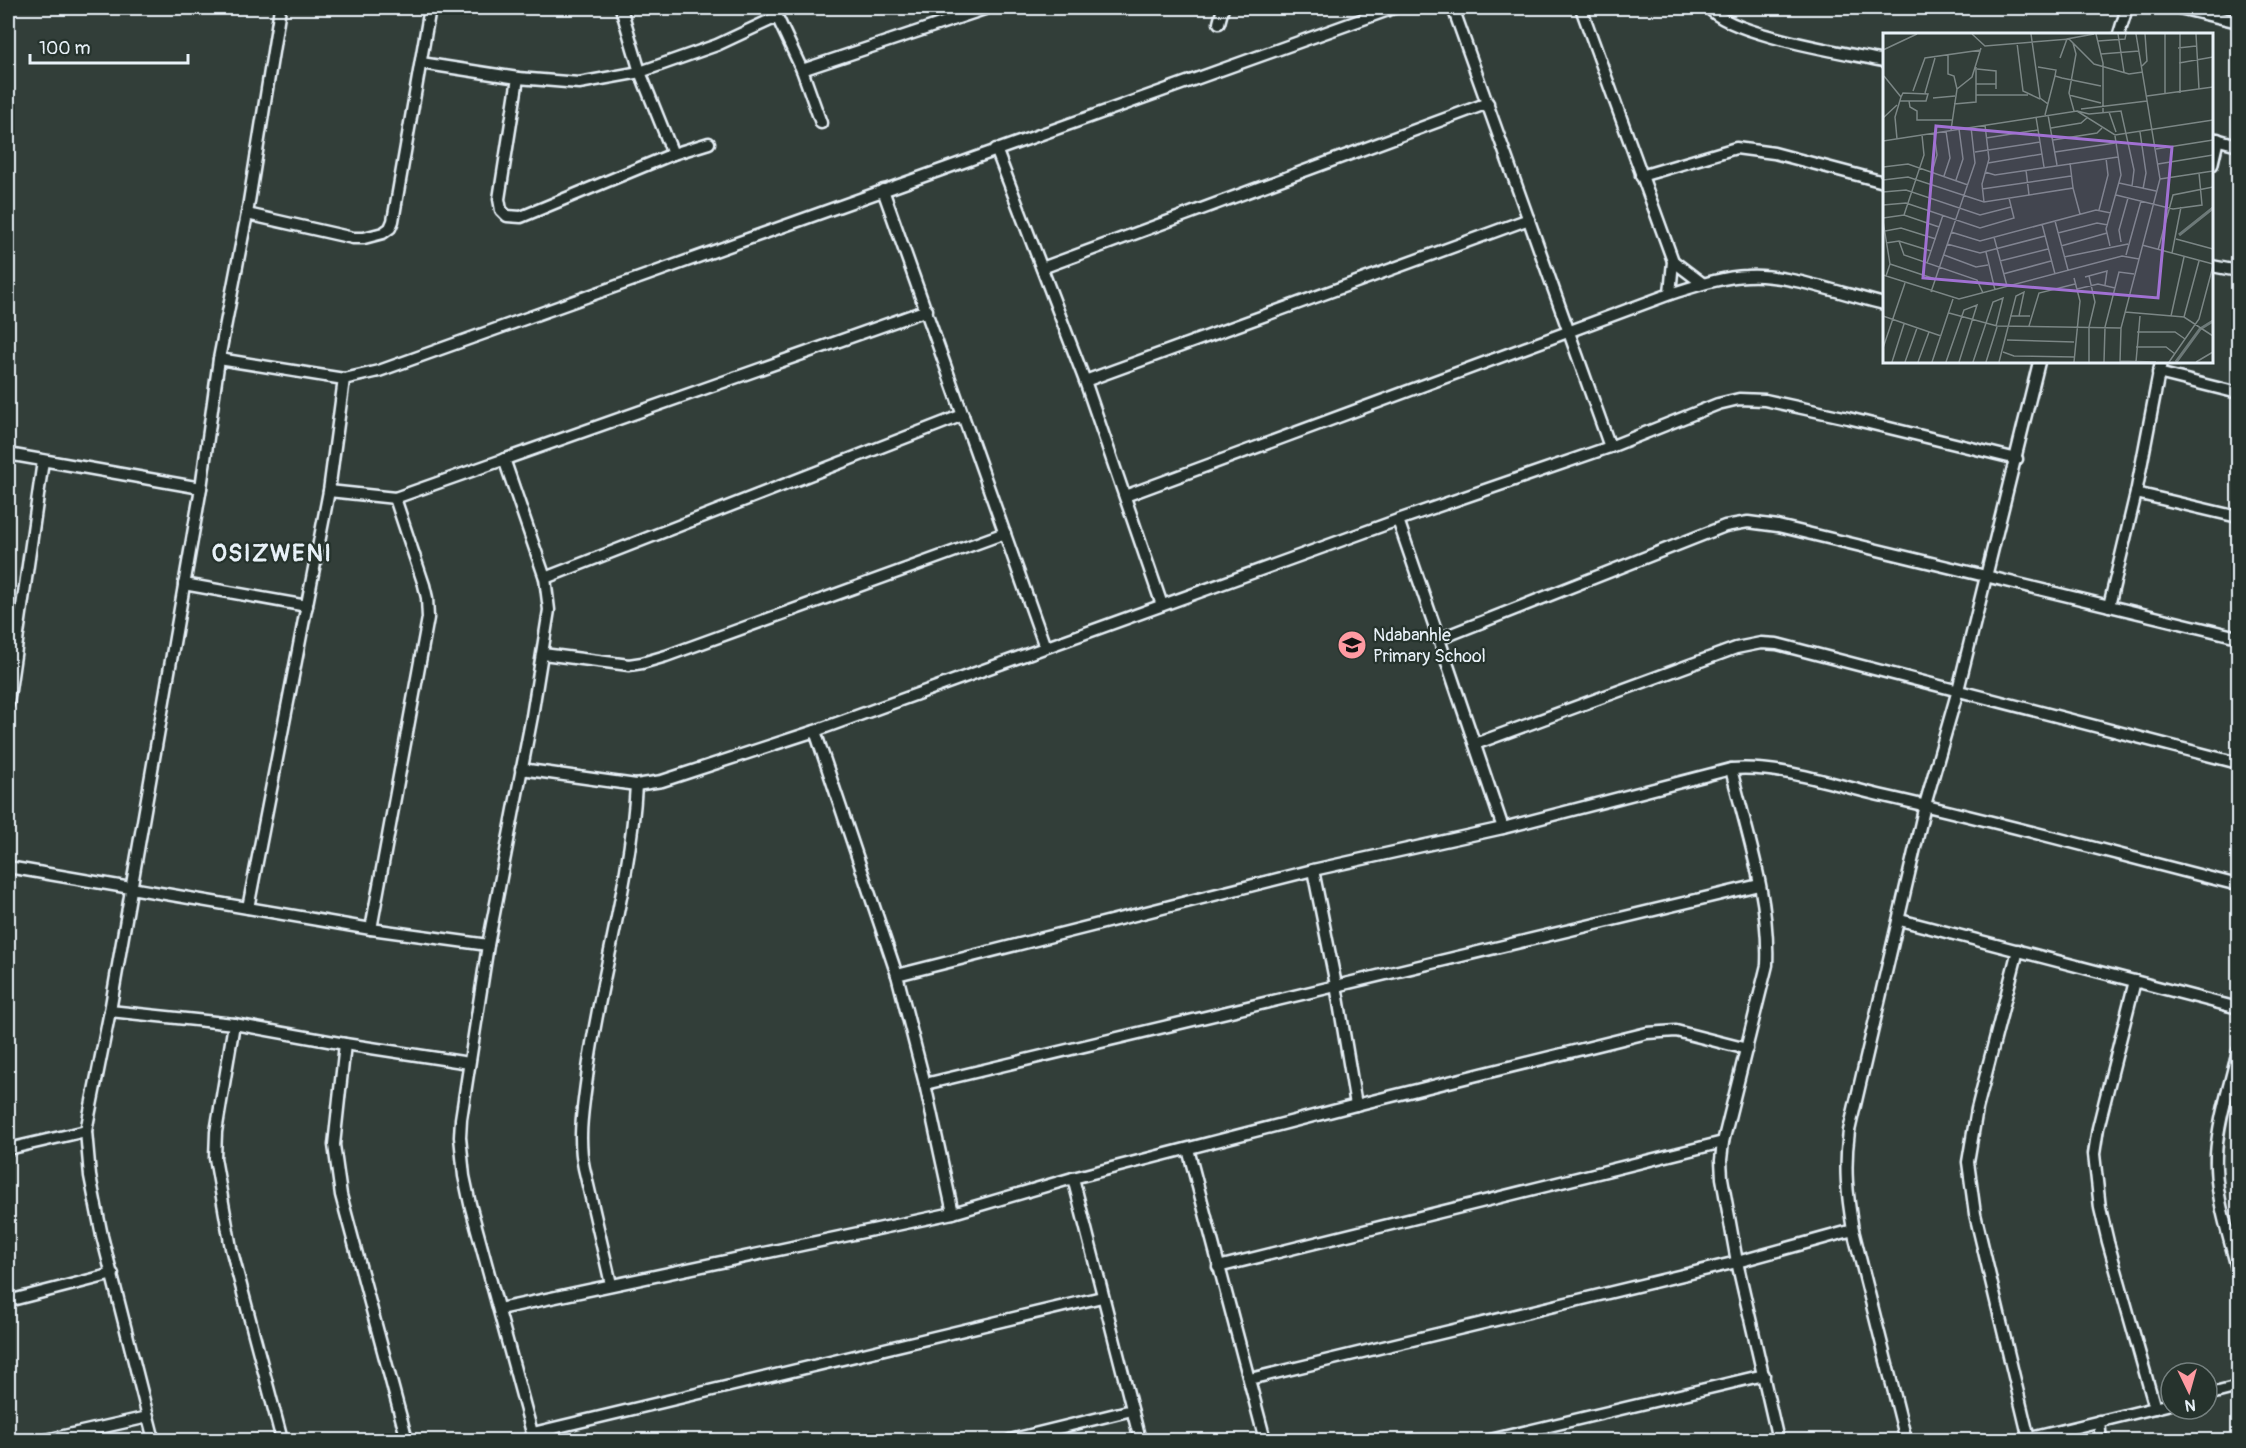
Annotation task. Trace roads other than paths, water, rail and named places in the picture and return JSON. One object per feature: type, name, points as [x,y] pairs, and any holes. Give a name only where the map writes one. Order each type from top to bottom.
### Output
[{"type":"street","points":[[154,1440],[95,1200],[86,1131],[110,1011],[201,488],[219,359],[247,214],[280,8]]},
{"type":"street","points":[[247,214],[352,238],[374,237],[390,228],[430,8]]},
{"type":"street","points":[[621,8],[640,72],[673,154]]},
{"type":"street","points":[[802,70],[988,8]]},
{"type":"street","points":[[1219,23],[1223,8]]},
{"type":"street","points":[[219,359],[345,379],[390,367],[1394,8]]},
{"type":"street","points":[[1453,8],[1610,447]]},
{"type":"street","points":[[1581,8],[1673,261],[1670,294]]},
{"type":"street","points":[[1709,8],[1713,13],[1734,24],[1772,36],[1883,61]]},
{"type":"street","points":[[2119,33],[2127,8]]},
{"type":"street","points":[[2179,8],[2238,22]]},
{"type":"street","points":[[421,63],[518,78],[571,83],[640,72],[717,45],[775,12],[802,70],[820,123]]},
{"type":"street","points":[[518,78],[499,199],[501,210],[507,216],[521,217],[673,154],[709,143]]},
{"type":"street","points":[[1042,268],[1488,103]]},
{"type":"street","points":[[2215,139],[2238,145]]},
{"type":"street","points":[[1641,176],[1737,148],[1774,153],[1883,182]]},
{"type":"street","points":[[996,149],[1085,381],[1162,605]]},
{"type":"street","points":[[883,190],[1045,647]]},
{"type":"street","points":[[1085,381],[1529,219]]},
{"type":"street","points":[[1673,261],[1702,284]]},
{"type":"street","points":[[2213,266],[2238,272]]},
{"type":"street","points":[[1125,496],[1702,284],[1750,275],[1788,280],[1883,304]]},
{"type":"street","points":[[329,491],[396,498],[927,310]]},
{"type":"street","points":[[1906,1440],[1853,1230],[1845,1160],[1849,1131],[1925,805],[1987,578],[2039,363]]},
{"type":"street","points":[[2109,606],[2136,493],[2160,367],[2238,393]]},
{"type":"street","points":[[248,908],[329,491],[345,379]]},
{"type":"street","points":[[521,769],[636,785],[662,781],[815,731],[1398,520],[1610,447],[1718,404],[1739,399],[1765,400],[2017,459]]},
{"type":"street","points":[[545,578],[963,416]]},
{"type":"street","points":[[8,454],[201,488]]},
{"type":"street","points":[[504,459],[545,578],[549,610],[543,654],[488,945],[460,1137],[464,1176],[533,1437],[1102,1297]]},
{"type":"street","points":[[8,704],[43,460]]},
{"type":"street","points":[[2136,493],[2238,517]]},
{"type":"street","points":[[371,929],[428,618],[424,585],[396,498]]},
{"type":"street","points":[[1398,520],[1503,828]]},
{"type":"street","points":[[1439,639],[1725,526],[1748,522],[1778,526],[2238,637]]},
{"type":"street","points":[[543,654],[629,664],[642,663],[1005,533]]},
{"type":"street","points":[[184,584],[307,606]]},
{"type":"street","points":[[1475,744],[1736,648],[1761,643],[1777,644],[2238,763]]},
{"type":"street","points":[[815,731],[897,975],[925,1084],[953,1213]]},
{"type":"street","points":[[897,975],[1312,870],[1503,828],[1731,769],[1750,767],[1792,774],[1925,805],[2238,885]]},
{"type":"street","points":[[1731,769],[1759,885],[1768,938],[1767,965],[1723,1142],[1722,1178],[1737,1262],[1778,1440]]},
{"type":"street","points":[[611,1284],[580,1150],[580,1130],[592,1037],[633,830],[636,785]]},
{"type":"street","points":[[8,867],[371,929],[488,945]]},
{"type":"street","points":[[1312,870],[1336,985],[1356,1105]]},
{"type":"street","points":[[925,1084],[1759,885]]},
{"type":"street","points":[[1900,920],[2238,1008]]},
{"type":"street","points":[[2018,950],[1977,1109],[1968,1162],[1975,1214],[2026,1440],[2159,1407]]},
{"type":"street","points":[[2135,981],[2098,1128],[2094,1154],[2105,1230],[2155,1408]]},
{"type":"street","points":[[110,1011],[234,1024],[469,1063]]},
{"type":"street","points":[[234,1024],[216,1132],[215,1158],[231,1248],[282,1440]]},
{"type":"street","points":[[499,1309],[953,1213],[1073,1178],[1660,1030],[1690,1034],[1747,1049]]},
{"type":"street","points":[[345,1044],[336,1121],[335,1161],[341,1195],[407,1440]]},
{"type":"street","points":[[2238,1051],[2219,1131],[2216,1170],[2238,1272]]},
{"type":"street","points":[[8,1149],[86,1131]]},
{"type":"street","points":[[1218,1267],[1723,1142]]},
{"type":"street","points":[[1188,1149],[1265,1440]]},
{"type":"street","points":[[1073,1178],[1140,1440]]},
{"type":"street","points":[[1250,1379],[1737,1262],[1853,1230]]},
{"type":"street","points":[[8,1301],[113,1274]]},
{"type":"street","points":[[1490,1440],[1764,1375]]},
{"type":"street","points":[[2219,1392],[2238,1387]]},
{"type":"street","points":[[1010,1440],[1132,1410]]},
{"type":"street","points":[[46,1440],[148,1417]]},
{"type":"street","points":[[2099,1421],[2101,1440]]},
{"type":"place","name":"Ndabanhle Primary School","points":[[1352,645]]},
{"type":"district","name":"OSIZWENI","points":[[272,553]]}]
